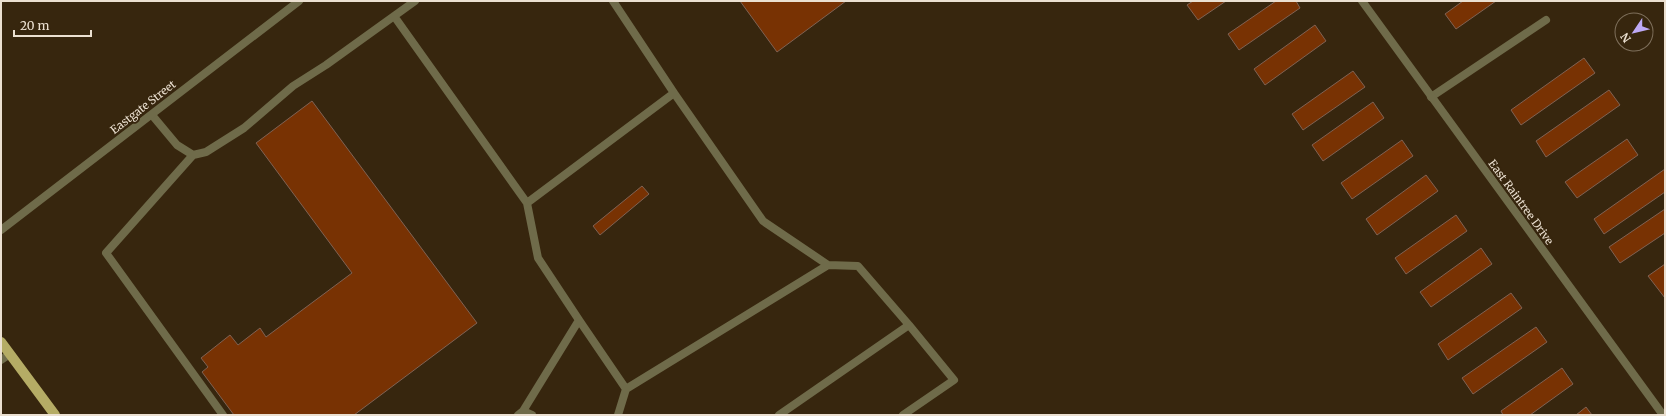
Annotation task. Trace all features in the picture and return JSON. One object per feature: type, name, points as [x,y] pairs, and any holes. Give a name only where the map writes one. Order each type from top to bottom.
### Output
[{"type":"main road","points":[[1,342],[55,415]]},
{"type":"street","name":"Eastgate Street","points":[[1,230],[299,1]]},
{"type":"street","points":[[223,415],[106,253],[193,155],[206,152],[244,128],[293,86],[326,65],[415,1]]},
{"type":"street","points":[[613,1],[674,93],[763,221],[828,264],[858,266],[954,380],[903,415]]},
{"type":"street","name":"East Raintree Drive","points":[[1362,1],[1663,415]]},
{"type":"street","points":[[394,16],[527,203],[538,258],[626,389]]},
{"type":"street","points":[[1431,97],[1546,20]]},
{"type":"street","points":[[527,203],[674,93]]},
{"type":"street","points":[[152,115],[177,145],[193,155]]},
{"type":"street","points":[[618,415],[626,389],[828,264]]},
{"type":"street","points":[[532,415],[520,413],[579,320]]},
{"type":"street","points":[[779,415],[909,325]]},
{"type":"street","points":[[1,360],[10,354]]},
{"type":"building","points":[[740,1],[846,1],[777,52]]},
{"type":"building","points":[[1193,1],[1226,1],[1198,20],[1187,5]]},
{"type":"building","points":[[1276,1],[1296,1],[1300,8],[1239,50],[1228,34]]},
{"type":"building","points":[[1463,1],[1496,1],[1456,29],[1445,14]]},
{"type":"building","points":[[1315,25],[1326,41],[1265,85],[1254,69]]},
{"type":"building","points":[[1584,58],[1595,73],[1521,125],[1511,110]]},
{"type":"building","points":[[1353,71],[1365,87],[1303,130],[1292,114]]},
{"type":"building","points":[[1609,90],[1620,105],[1546,157],[1536,141]]},
{"type":"building","points":[[312,101],[477,323],[354,415],[234,415],[202,372],[208,367],[201,358],[230,335],[238,345],[260,328],[266,337],[352,273],[256,143]]},
{"type":"building","points":[[1373,102],[1384,118],[1323,161],[1312,145]]},
{"type":"building","points":[[1627,139],[1638,155],[1577,198],[1565,182]]},
{"type":"building","points":[[1402,140],[1413,156],[1352,199],[1341,183]]},
{"type":"building","points":[[1665,169],[1665,192],[1604,234],[1594,219]]},
{"type":"building","points":[[1426,175],[1438,191],[1377,235],[1366,219]]},
{"type":"building","points":[[642,186],[649,194],[600,235],[593,226]]},
{"type":"building","points":[[1665,209],[1665,233],[1620,263],[1609,247]]},
{"type":"building","points":[[1456,215],[1467,231],[1406,274],[1395,258]]},
{"type":"building","points":[[1481,248],[1492,264],[1431,307],[1420,292]]},
{"type":"building","points":[[1665,264],[1665,298],[1648,276]]},
{"type":"building","points":[[1511,293],[1522,308],[1448,360],[1438,344]]},
{"type":"building","points":[[1536,327],[1547,342],[1473,394],[1462,378]]},
{"type":"building","points":[[1562,368],[1573,384],[1530,415],[1503,415],[1501,411]]},
{"type":"building","points":[[1586,407],[1592,415],[1576,415]]}]
